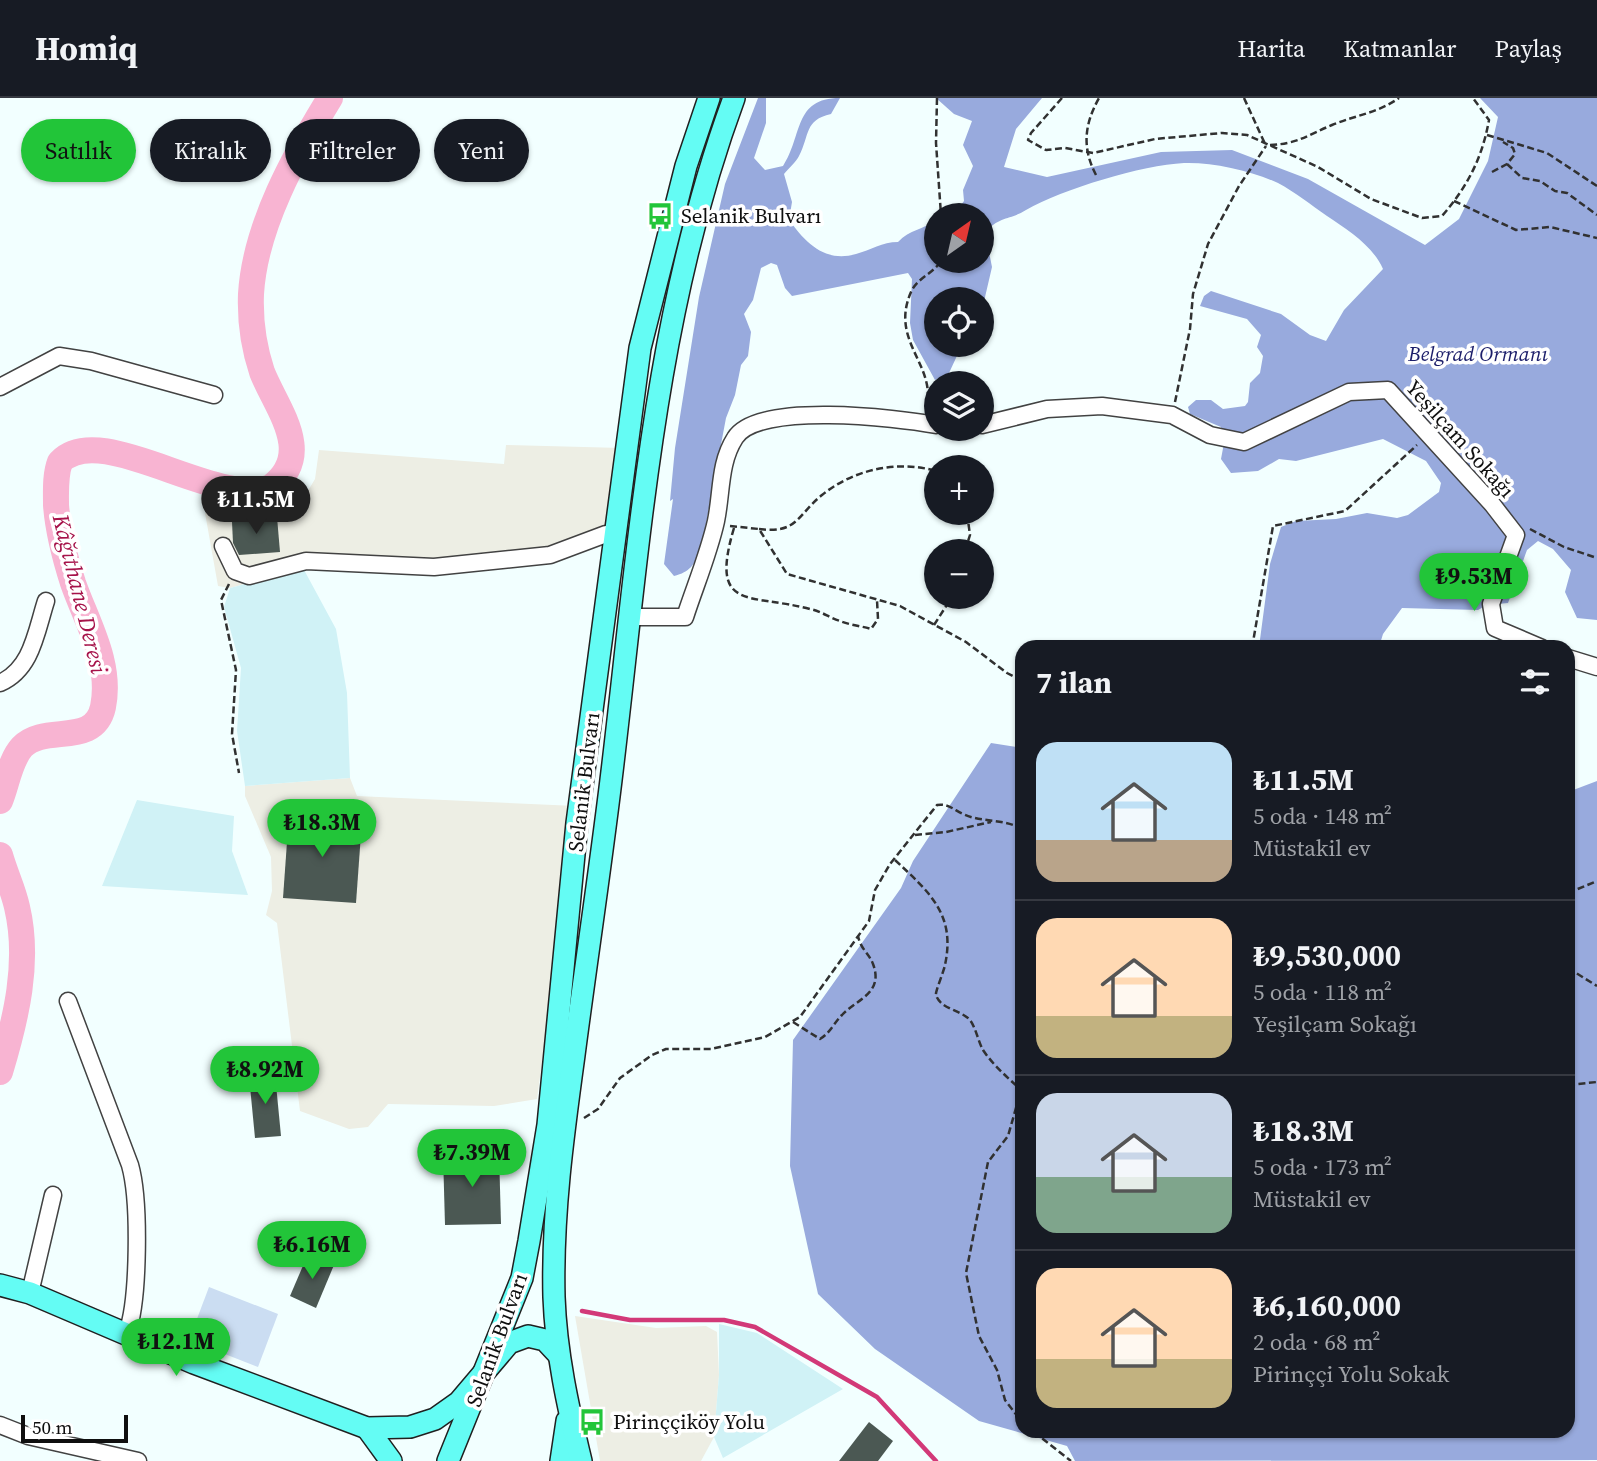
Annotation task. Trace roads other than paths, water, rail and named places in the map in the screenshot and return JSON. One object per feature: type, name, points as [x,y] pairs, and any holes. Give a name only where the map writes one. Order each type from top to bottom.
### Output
[{"type":"main road","name":"Selanik Bulvarı","points":[[448,1461],[489,1367],[522,1278],[548,1125],[577,823],[640,348],[682,179],[709,98]]},
{"type":"main road","name":"Selanik Bulvarı","points":[[581,1461],[559,1355],[554,1258],[563,1131],[611,780],[629,617],[659,392],[675,299],[694,220],[734,98]]},
{"type":"main road","points":[[0,1285],[30,1293],[194,1363],[367,1427],[410,1427],[435,1419],[459,1402],[509,1343],[528,1336],[545,1340],[559,1355]]},
{"type":"main road","points":[[561,1461],[569,1409]]},
{"type":"main road","points":[[367,1427],[391,1461]]},
{"type":"street","points":[[0,387],[59,356],[91,361],[214,395]]},
{"type":"street","name":"Yeşilçam Sokağı","points":[[994,422],[1047,409],[1088,406],[1172,415],[1210,435],[1244,442],[1349,391],[1388,390],[1427,436],[1492,504],[1516,536],[1491,604],[1495,628],[1523,640]]},
{"type":"street","points":[[629,617],[685,617],[716,521],[723,465],[736,435],[757,420],[793,415],[852,416],[924,423]]},
{"type":"street","points":[[223,546],[234,572],[249,576],[306,561],[435,567],[550,555],[606,534],[617,534]]},
{"type":"street","points":[[0,683],[18,674],[27,660],[46,601]]},
{"type":"street","points":[[1575,660],[1597,667]]},
{"type":"street","points":[[68,1001],[130,1166],[136,1191],[134,1303],[127,1334]]},
{"type":"street","points":[[30,1293],[53,1195]]},
{"type":"street","points":[[0,1424],[28,1436],[138,1461]]},
{"type":"waterway","name":"Kâğıthane Deresi","points":[[0,801],[12,765],[22,747],[43,736],[90,727],[98,720],[103,707],[105,691],[101,659],[73,583],[58,525],[56,489],[60,462],[78,452],[102,451],[130,457],[221,486],[248,490],[271,487],[284,474],[291,460],[289,431],[262,372],[257,353],[251,294],[260,243],[279,192],[303,143],[330,98]]},
{"type":"waterway","name":"Kâğıthane Deresi","points":[[0,855],[17,907],[22,949],[16,1011],[0,1072]]},
{"type":"waterway","points":[[582,1311],[630,1320],[724,1320],[755,1327],[877,1397],[936,1461]]},
{"type":"place","name":"Selanik Bulvarı","points":[[660,216]]},
{"type":"place","name":"Pirinççiköy Yolu","points":[[592,1422]]},
{"type":"park label","name":"Belgrad Ormanı","points":[[1478,354]]}]
